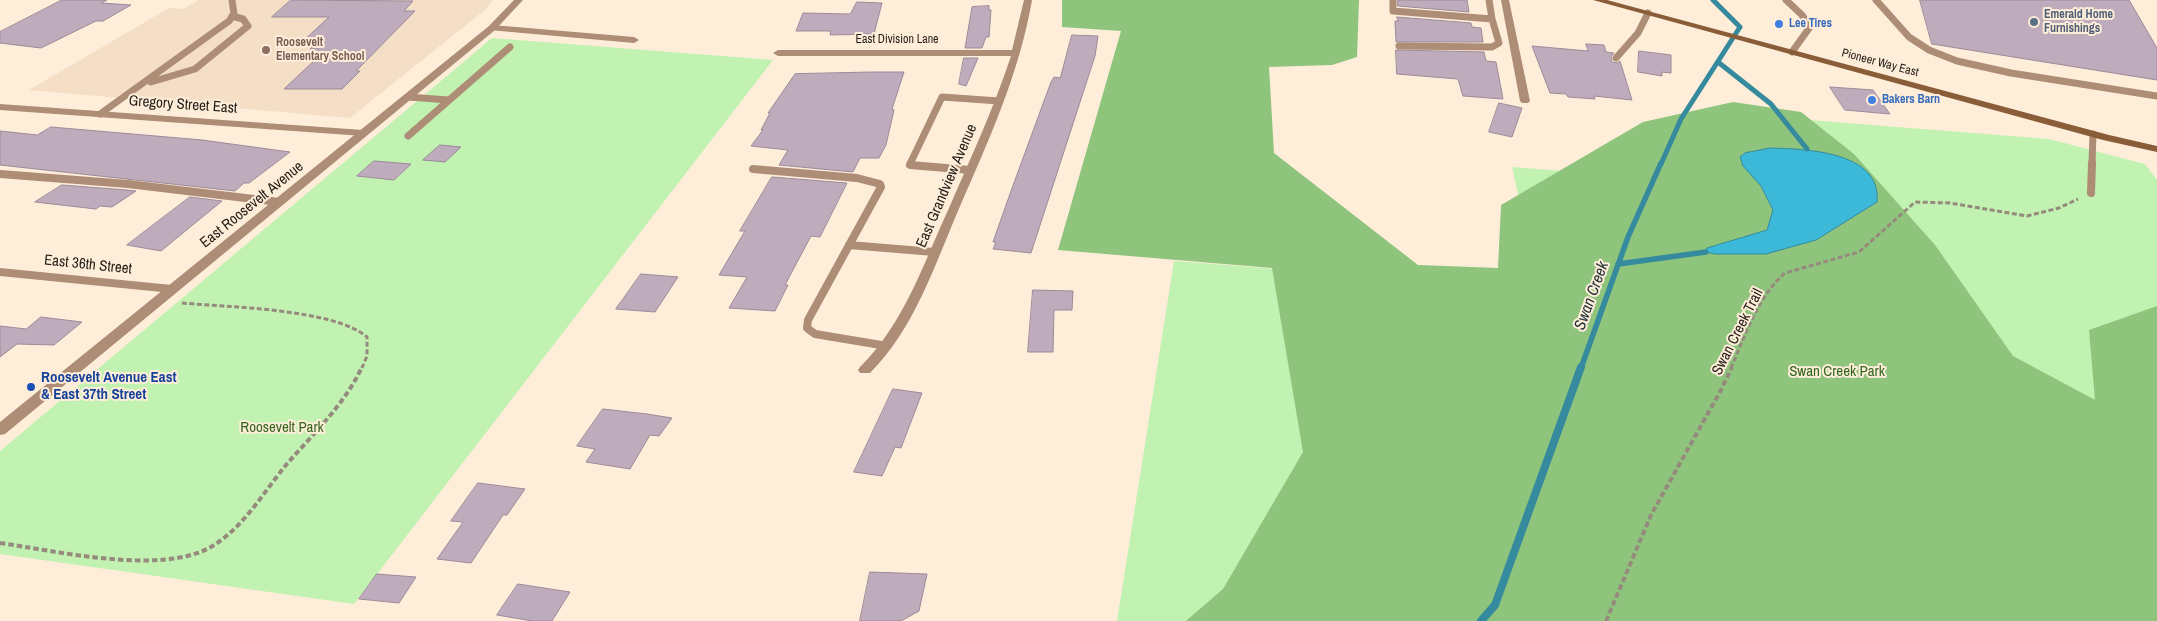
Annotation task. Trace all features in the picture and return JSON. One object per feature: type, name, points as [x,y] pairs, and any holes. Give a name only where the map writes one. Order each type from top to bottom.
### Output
[{"type":"main road","name":"Pioneer Way East","points":[[1597,0],[2093,134],[2157,149]]},
{"type":"street","name":"East Roosevelt Avenue","points":[[0,430],[492,28],[519,0]]},
{"type":"street","name":"East Grandview Avenue","points":[[865,370],[887,346],[934,252],[999,101],[1025,23],[1028,0]]},
{"type":"street","points":[[1505,0],[1525,101]]},
{"type":"street","points":[[492,28],[634,40]]},
{"type":"street","name":"East Division Lane","points":[[778,52],[1016,53]]},
{"type":"street","name":"Gregory Street East","points":[[0,107],[364,133]]},
{"type":"street","name":"East 36th Street","points":[[0,272],[172,289]]},
{"type":"lane","points":[[232,0],[232,16]]},
{"type":"lane","points":[[1393,0],[1393,11],[1492,19]]},
{"type":"lane","points":[[1399,46],[1492,47],[1499,43],[1489,0]]},
{"type":"lane","points":[[1786,0],[1802,15],[1810,27],[1792,52]]},
{"type":"lane","points":[[1876,0],[1908,37],[1929,50],[1957,61],[2011,73],[2157,96]]},
{"type":"lane","points":[[1616,58],[1638,33],[1648,13]]},
{"type":"lane","points":[[100,114],[144,84],[232,16]]},
{"type":"lane","points":[[144,84],[195,69],[248,26],[243,19],[232,16]]},
{"type":"lane","points":[[408,136],[510,48]]},
{"type":"lane","points":[[408,97],[449,100]]},
{"type":"lane","points":[[970,170],[910,165],[942,97],[999,101]]},
{"type":"lane","points":[[2091,193],[2093,134]]},
{"type":"lane","points":[[753,169],[857,178],[880,184],[881,187],[808,320],[807,328],[815,334],[887,346]]},
{"type":"lane","points":[[0,174],[128,184],[279,202]]},
{"type":"lane","points":[[849,245],[934,252]]},
{"type":"path","name":"Swan Creek Trail","points":[[1606,621],[1651,514],[1721,390],[1754,317],[1777,280],[1785,273],[1859,252],[1915,202],[1950,203],[2027,216],[2059,208],[2091,193]]},
{"type":"path","points":[[0,543],[142,562],[169,560],[209,548],[241,523],[268,487],[345,398],[367,356],[367,337],[358,327],[329,319],[159,300]]},
{"type":"shaded area","name":"Roosevelt Elementary School","points":[[199,0],[493,0],[486,9],[350,118],[29,90],[169,8],[183,9]]},
{"type":"green space","name":"Swan Creek Park","points":[[1062,0],[1359,0],[1357,57],[1332,65],[1269,67],[1274,153],[1418,265],[1498,268],[1501,205],[1643,122],[1733,102],[1801,112],[1854,154],[1935,245],[2013,356],[2095,400],[2089,330],[2157,306],[2157,621],[1186,621],[1223,589],[1303,452],[1272,268],[1058,250],[1121,31],[1062,27]]},
{"type":"green space","name":"Roosevelt Park","points":[[492,38],[773,60],[354,604],[0,554],[0,451]]},
{"type":"green space","name":"Swan Creek Park","points":[[1708,112],[2049,139],[2145,164],[2157,180],[2157,621],[1117,621],[1174,261],[1540,289],[1512,167],[1678,180]]},
{"type":"water","points":[[1771,148],[1821,152],[1839,156],[1855,163],[1867,172],[1875,185],[1877,202],[1816,240],[1766,254],[1715,254],[1706,252],[1707,248],[1767,230],[1773,210],[1761,186],[1743,166],[1740,157],[1745,153]]},
{"type":"building","points":[[62,0],[107,0],[101,3],[131,5],[103,21],[96,21],[41,48],[0,43],[0,32]]},
{"type":"building","points":[[291,0],[413,1],[404,11],[415,11],[356,71],[360,71],[342,89],[284,89],[315,60],[307,60],[319,49],[310,49],[317,43],[301,43],[329,17],[272,17]]},
{"type":"building","points":[[1398,0],[1467,0],[1469,12],[1398,6]]},
{"type":"building","name":"Emerald Home Furnishings","points":[[1920,0],[2129,0],[2157,48],[2157,80],[1932,44]]},
{"type":"building","points":[[857,2],[882,3],[874,34],[830,35],[831,31],[796,31],[803,13],[850,14]]},
{"type":"building","points":[[989,6],[989,10],[991,10],[989,37],[986,37],[982,48],[965,48],[972,7]]},
{"type":"building","points":[[1397,17],[1471,23],[1472,27],[1481,28],[1483,42],[1396,42],[1395,21],[1398,21]]},
{"type":"building","points":[[1072,35],[1098,36],[1095,56],[1031,253],[993,249],[996,242],[993,242],[1051,82],[1054,77],[1060,78]]},
{"type":"building","points":[[1586,44],[1604,45],[1606,52],[1614,53],[1611,57],[1612,62],[1617,63],[1620,61],[1632,100],[1594,96],[1595,99],[1568,97],[1566,94],[1550,93],[1532,46],[1588,51]]},
{"type":"building","points":[[1396,50],[1484,52],[1486,61],[1496,62],[1503,99],[1463,96],[1458,79],[1397,74]]},
{"type":"building","points":[[1639,51],[1671,55],[1671,73],[1662,72],[1662,76],[1638,72]]},
{"type":"building","points":[[964,58],[978,58],[966,86],[959,84]]},
{"type":"building","points":[[904,72],[892,109],[894,110],[886,145],[879,158],[860,158],[853,172],[779,165],[788,150],[751,146],[763,130],[761,130],[770,113],[768,113],[795,74]]},
{"type":"building","points":[[1830,87],[1873,90],[1890,114],[1845,110]]},
{"type":"building","points":[[1499,103],[1522,108],[1512,137],[1489,132]]},
{"type":"building","points":[[51,127],[202,140],[290,152],[249,183],[244,183],[235,191],[0,165],[0,131],[37,135]]},
{"type":"building","points":[[440,145],[461,147],[445,162],[423,160]]},
{"type":"building","points":[[374,161],[411,164],[394,180],[357,176]]},
{"type":"building","points":[[772,177],[847,183],[820,237],[811,236],[785,285],[788,285],[775,311],[729,308],[747,277],[719,275],[745,231],[740,231]]},
{"type":"building","points":[[62,185],[136,191],[112,207],[100,206],[96,209],[35,202]]},
{"type":"building","points":[[190,197],[222,201],[161,251],[127,245]]},
{"type":"building","points":[[641,274],[678,277],[655,312],[616,309]]},
{"type":"building","points":[[1033,290],[1073,291],[1072,310],[1054,310],[1053,352],[1028,352]]},
{"type":"building","points":[[41,317],[82,322],[54,345],[17,344],[0,357],[0,326],[26,329]]},
{"type":"building","points":[[893,389],[922,393],[901,448],[895,447],[882,476],[854,472]]},
{"type":"building","points":[[603,409],[672,418],[659,436],[650,435],[630,469],[586,462],[595,449],[577,446]]},
{"type":"building","points":[[478,483],[525,489],[507,515],[503,515],[471,563],[437,559],[463,522],[451,521]]},
{"type":"building","points":[[870,572],[927,574],[919,611],[901,621],[860,621]]},
{"type":"building","points":[[377,574],[416,577],[399,603],[359,599]]},
{"type":"building","points":[[518,584],[570,592],[552,621],[532,621],[497,615]]},
{"type":"waterway","name":"Swan Creek","points":[[1661,164],[1681,119],[1740,27],[1713,0]]},
{"type":"waterway","points":[[1718,62],[1771,104],[1807,149]]},
{"type":"waterway","name":"Swan Creek","points":[[1618,264],[1628,237],[1661,163]]},
{"type":"waterway","points":[[1618,264],[1706,252]]},
{"type":"waterway","name":"Swan Creek","points":[[1581,368],[1618,264]]},
{"type":"waterway","name":"Swan Creek","points":[[1481,621],[1495,605],[1581,367]]},
{"type":"place","name":"Emerald Home Furnishings","points":[[2034,22]]},
{"type":"place","name":"Lee Tires","points":[[1779,24]]},
{"type":"place","name":"Roosevelt Elementary School","points":[[266,50]]},
{"type":"place","name":"Bakers Barn","points":[[1872,100]]},
{"type":"place","name":"Roosevelt Avenue East & East 37th Street","points":[[31,387]]}]
